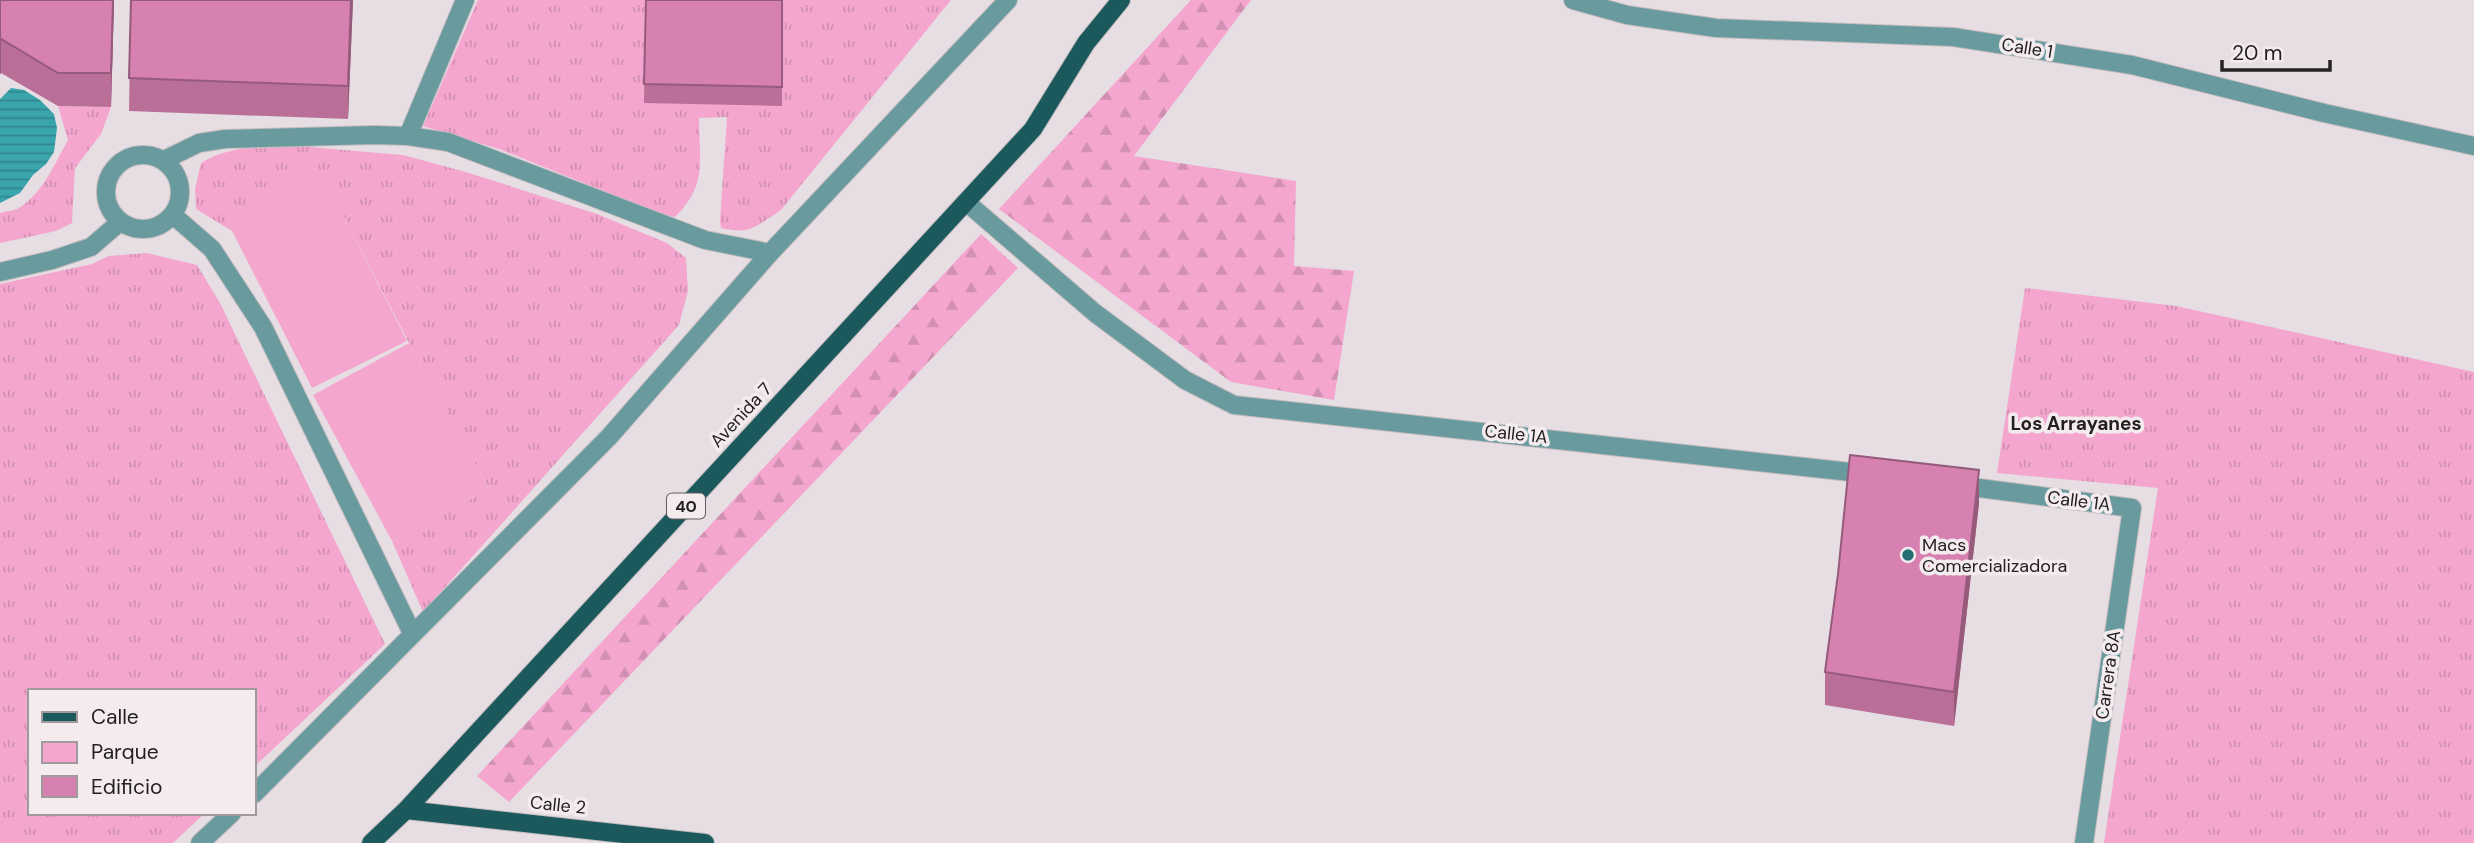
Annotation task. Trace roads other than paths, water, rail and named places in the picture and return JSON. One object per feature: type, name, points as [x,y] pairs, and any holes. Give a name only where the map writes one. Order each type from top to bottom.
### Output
[{"type":"main road","name":"Avenida 7","points":[[371,843],[406,810],[1033,129],[1086,43],[1121,0]]},
{"type":"main road","name":"Calle 2","points":[[406,810],[705,843]]},
{"type":"street","points":[[408,136],[465,0]]},
{"type":"street","points":[[256,791],[609,437],[770,253],[1008,0]]},
{"type":"street","name":"Calle 1","points":[[1573,0],[1627,15],[1716,28],[1953,37],[2119,63],[2474,146]]},
{"type":"street","points":[[164,160],[199,143],[225,138],[408,136],[448,142],[705,240],[770,253]]},
{"type":"street","points":[[142,154],[154,155],[164,160],[179,180],[179,204],[173,215],[154,228],[142,230],[120,222],[107,203],[105,192],[107,180],[113,170],[120,162],[142,154]]},
{"type":"street","name":"Calle 1A","points":[[965,202],[1095,313],[1185,380],[1234,405],[1881,475]]},
{"type":"street","points":[[173,215],[212,249],[263,327],[412,633]]},
{"type":"street","points":[[0,272],[52,260],[91,247],[120,222]]},
{"type":"street","name":"Calle 1A","points":[[1934,482],[2133,508]]},
{"type":"street","name":"Carrera 8A","points":[[2084,843],[2133,508]]},
{"type":"street","points":[[200,843],[230,815]]},
{"type":"water","points":[[11,88],[24,90],[40,100],[54,114],[57,128],[54,152],[46,164],[33,175],[20,193],[0,203],[0,99]]},
{"type":"place","name":"Macs Comercializadora","points":[[1908,555]]},
{"type":"district","name":"Los Arrayanes","points":[[2076,423]]}]
